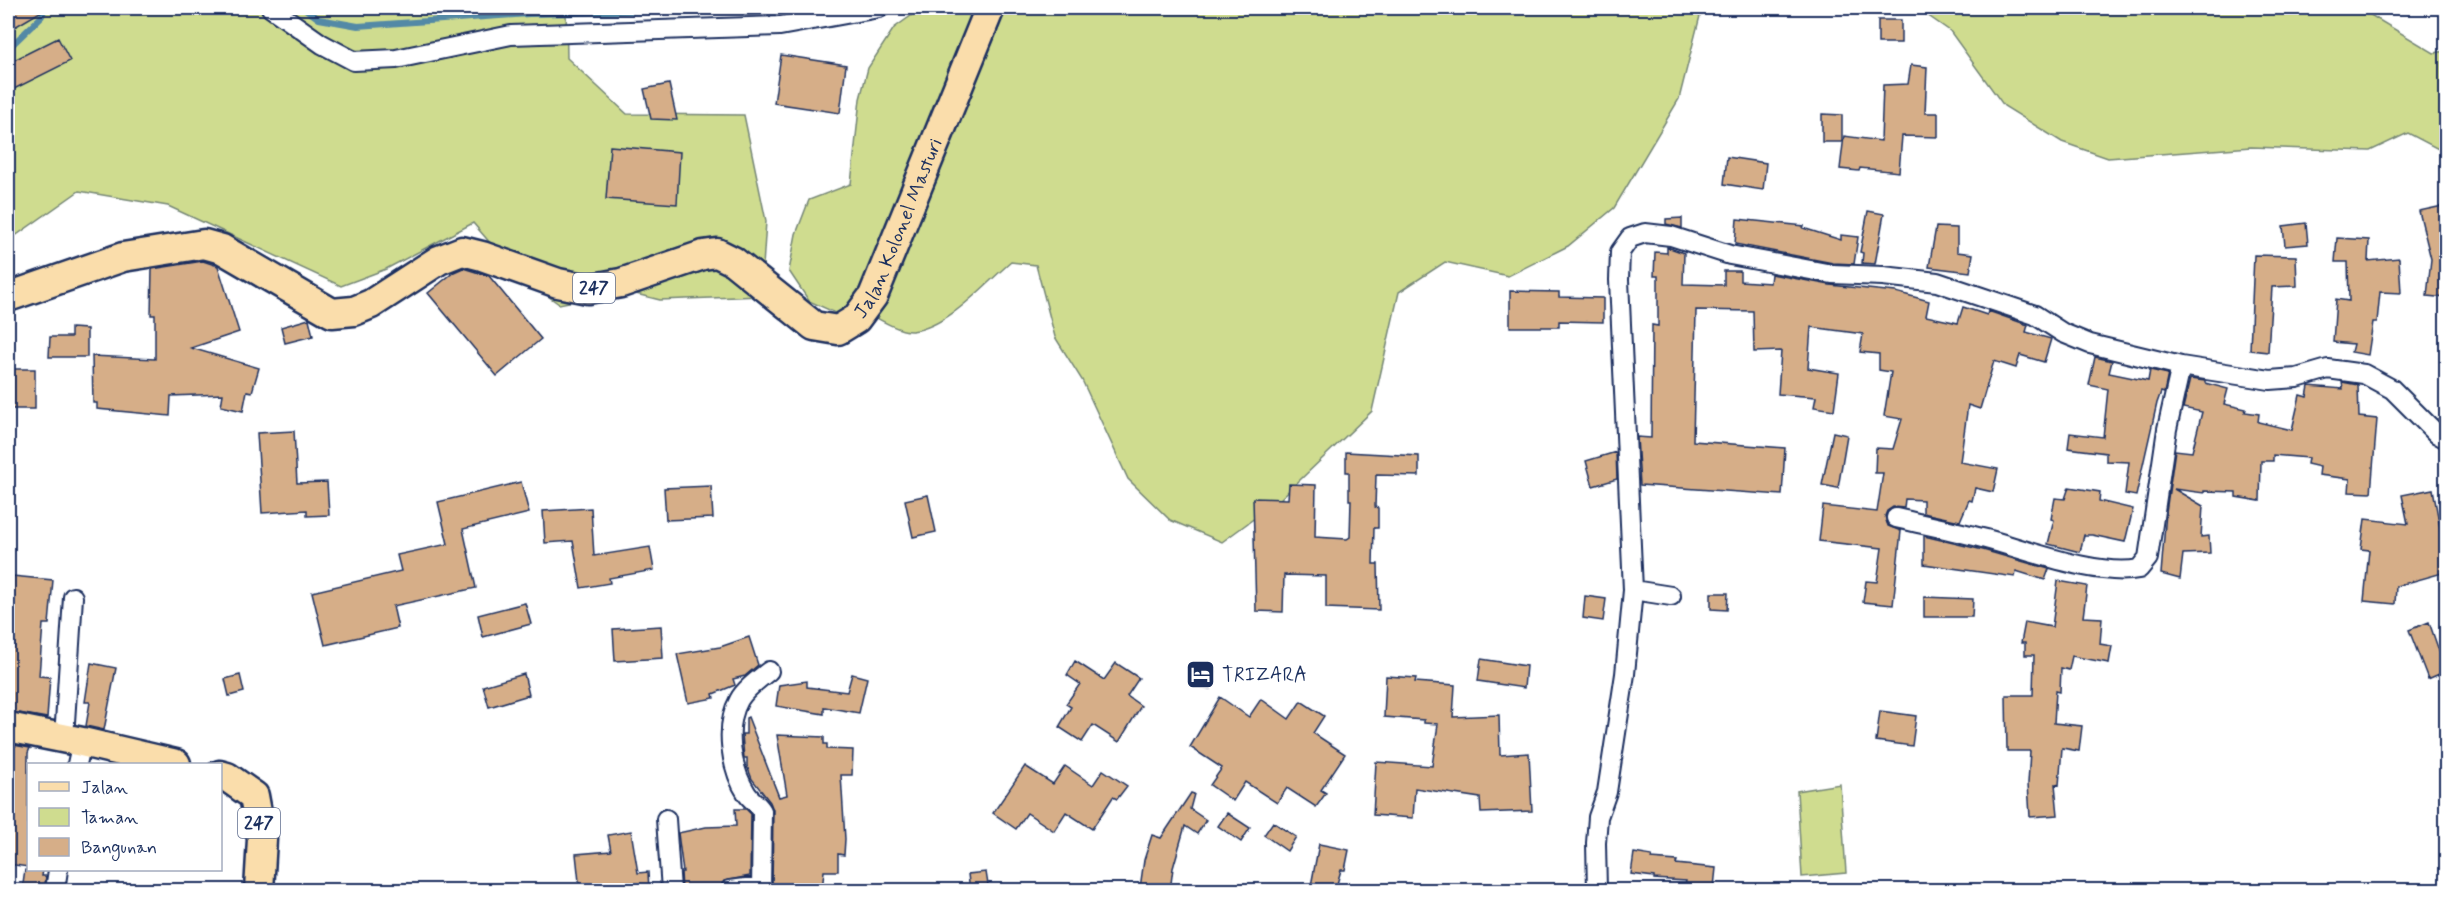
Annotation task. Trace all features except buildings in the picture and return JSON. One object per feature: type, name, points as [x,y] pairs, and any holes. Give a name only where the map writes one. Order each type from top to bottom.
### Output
[{"type":"main road","name":"Jalan Kolonel Masturi","points":[[8,297],[123,257],[204,244],[222,249],[332,313],[354,311],[371,304],[439,260],[462,252],[482,256],[558,283],[588,289],[621,283],[703,255],[717,253],[733,261],[814,326],[838,330],[856,319],[873,296],[990,8]]},
{"type":"main road","points":[[8,728],[74,748],[164,763]]},
{"type":"main road","name":"247","points":[[222,776],[254,796],[262,839],[259,891]]},
{"type":"street","points":[[271,8],[322,44],[354,61],[396,59],[511,35],[780,26],[879,8]]},
{"type":"street","points":[[1597,891],[1598,817],[1607,792],[1625,674],[1633,590],[1618,280],[1620,252],[1630,238],[1645,233],[1671,236],[1730,255],[1832,274],[1883,276],[1937,282],[2035,315],[2070,337],[2090,344],[2181,366],[2270,380],[2296,378],[2328,369],[2364,374],[2392,389],[2437,434],[2446,439]]},
{"type":"street","points":[[1896,518],[2088,566],[2121,571],[2139,569],[2148,558],[2167,429],[2181,366]]},
{"type":"street","points":[[1633,590],[1671,596]]},
{"type":"street","points":[[73,597],[74,748]]},
{"type":"street","points":[[730,891],[762,888],[762,811],[748,795],[740,780],[730,729],[739,699],[769,671]]},
{"type":"street","points":[[666,819],[672,891]]},
{"type":"street","points":[[55,891],[58,871]]},
{"type":"green space","points":[[8,8],[566,8],[567,58],[627,114],[744,115],[766,221],[761,296],[660,300],[624,291],[559,304],[516,273],[473,223],[386,269],[341,286],[168,206],[79,191],[8,241]]},
{"type":"green space","points":[[922,8],[1702,8],[1679,99],[1614,208],[1568,246],[1508,276],[1445,262],[1399,292],[1372,411],[1278,501],[1222,542],[1170,520],[1128,479],[1082,380],[1055,337],[1036,265],[1011,262],[952,314],[925,328],[912,331],[893,326],[861,309],[838,314],[809,301],[789,271],[796,234],[809,200],[851,184],[860,99],[868,68],[894,28]]},
{"type":"green space","points":[[1917,8],[2359,8],[2434,53],[2446,51],[2446,153],[2408,133],[2370,151],[2251,147],[2108,158],[2062,142],[2004,106],[1950,31]]},
{"type":"green space","points":[[1840,784],[1846,873],[1802,877],[1797,791]]},
{"type":"waterway","points":[[8,49],[42,16],[45,8]]},
{"type":"waterway","points":[[304,8],[319,19],[358,26],[529,14],[647,11],[668,8]]},
{"type":"waterway","points":[[1273,8],[1302,11],[1330,8]]},
{"type":"place","name":"TRIZARA","points":[[1201,675]]}]
